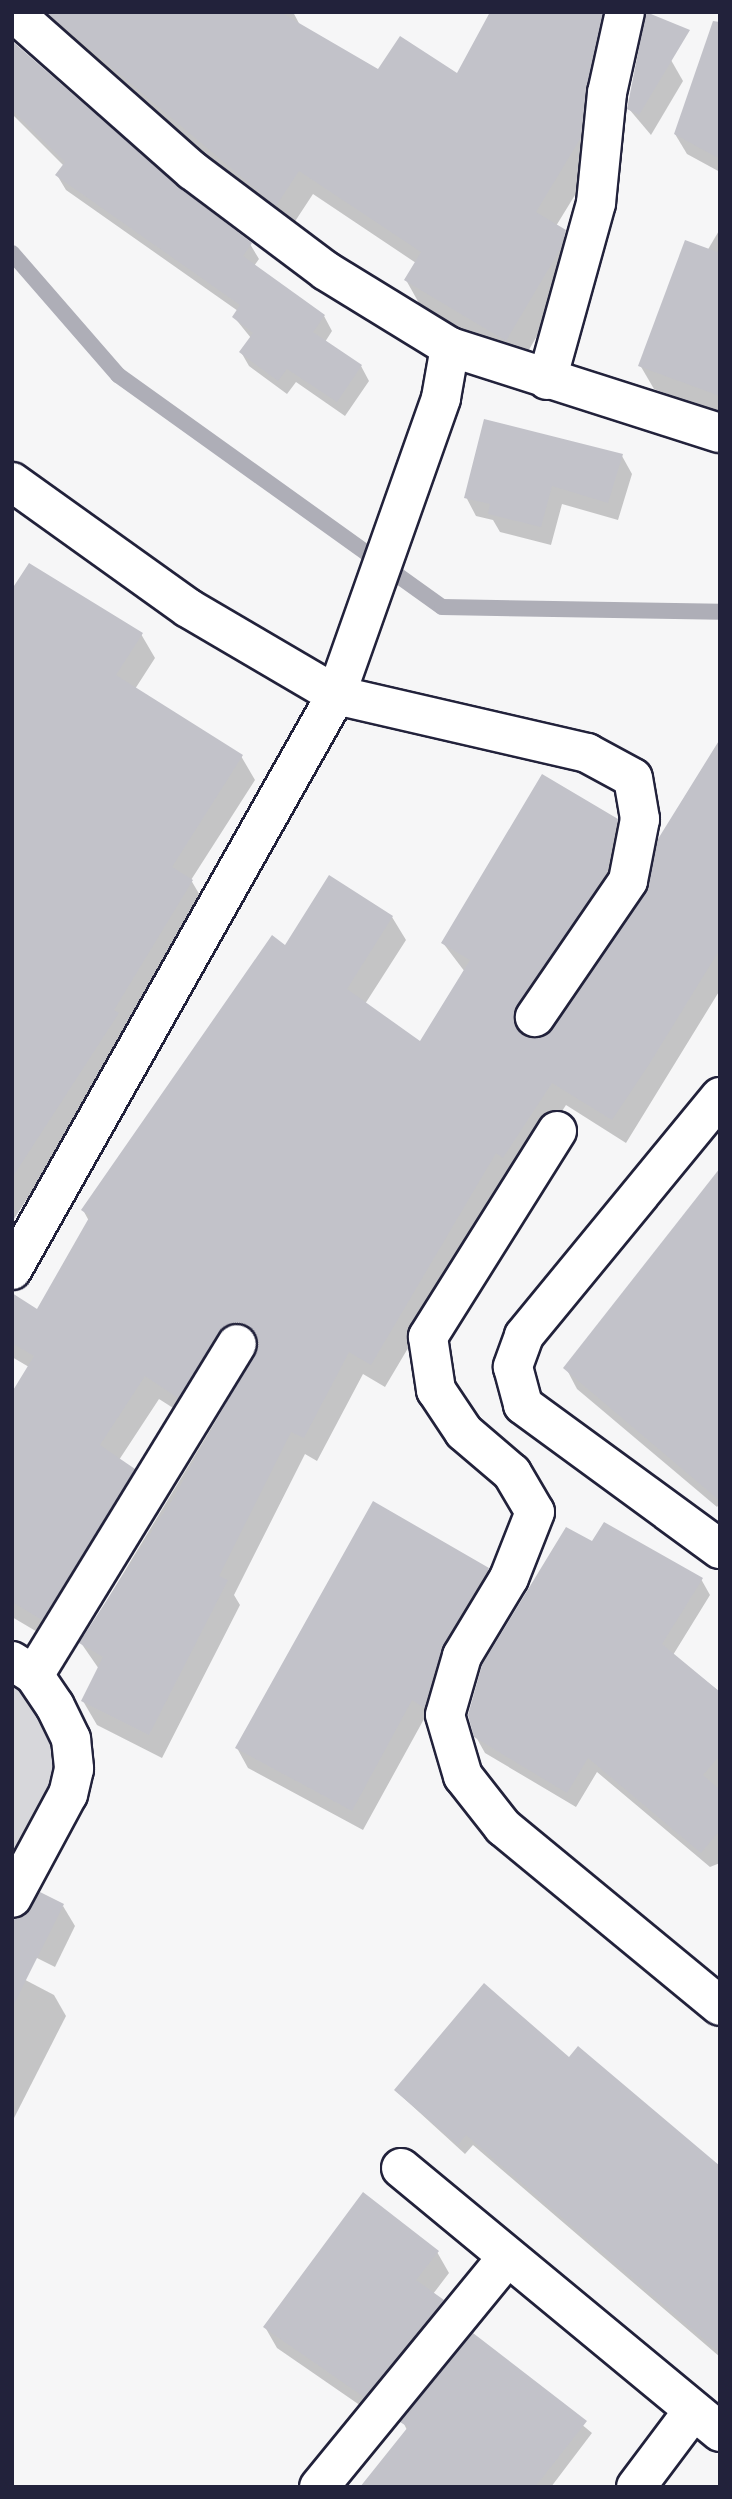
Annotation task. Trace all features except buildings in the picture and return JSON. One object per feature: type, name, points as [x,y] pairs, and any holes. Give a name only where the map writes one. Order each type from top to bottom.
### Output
[{"type":"street","points":[[13,12],[192,171],[326,271],[450,347],[720,433]]},
{"type":"street","points":[[547,380],[596,203],[607,93],[625,12]]},
{"type":"street","points":[[12,1270],[336,695],[441,398],[450,347]]},
{"type":"street","points":[[13,485],[188,608],[336,695],[587,753],[633,778],[640,819],[628,881],[535,1017]]},
{"type":"street","points":[[720,1097],[524,1336],[513,1367],[523,1405],[720,1549]]},
{"type":"street","points":[[557,1131],[428,1337],[436,1390],[464,1432],[512,1473],[534,1512],[509,1578],[462,1656],[445,1715],[463,1776],[503,1827],[720,2006]]},
{"type":"street","points":[[12,1898],[68,1794],[74,1769],[71,1739],[23,1668],[237,1344]]},
{"type":"street","points":[[401,2168],[707,2422],[638,2486]]},
{"type":"street","points":[[319,2487],[507,2257]]},
{"type":"shaded area","points":[[12,1661],[71,1739],[12,1898]]},
{"type":"waterway","points":[[12,253],[118,375],[442,607],[720,612]]}]
